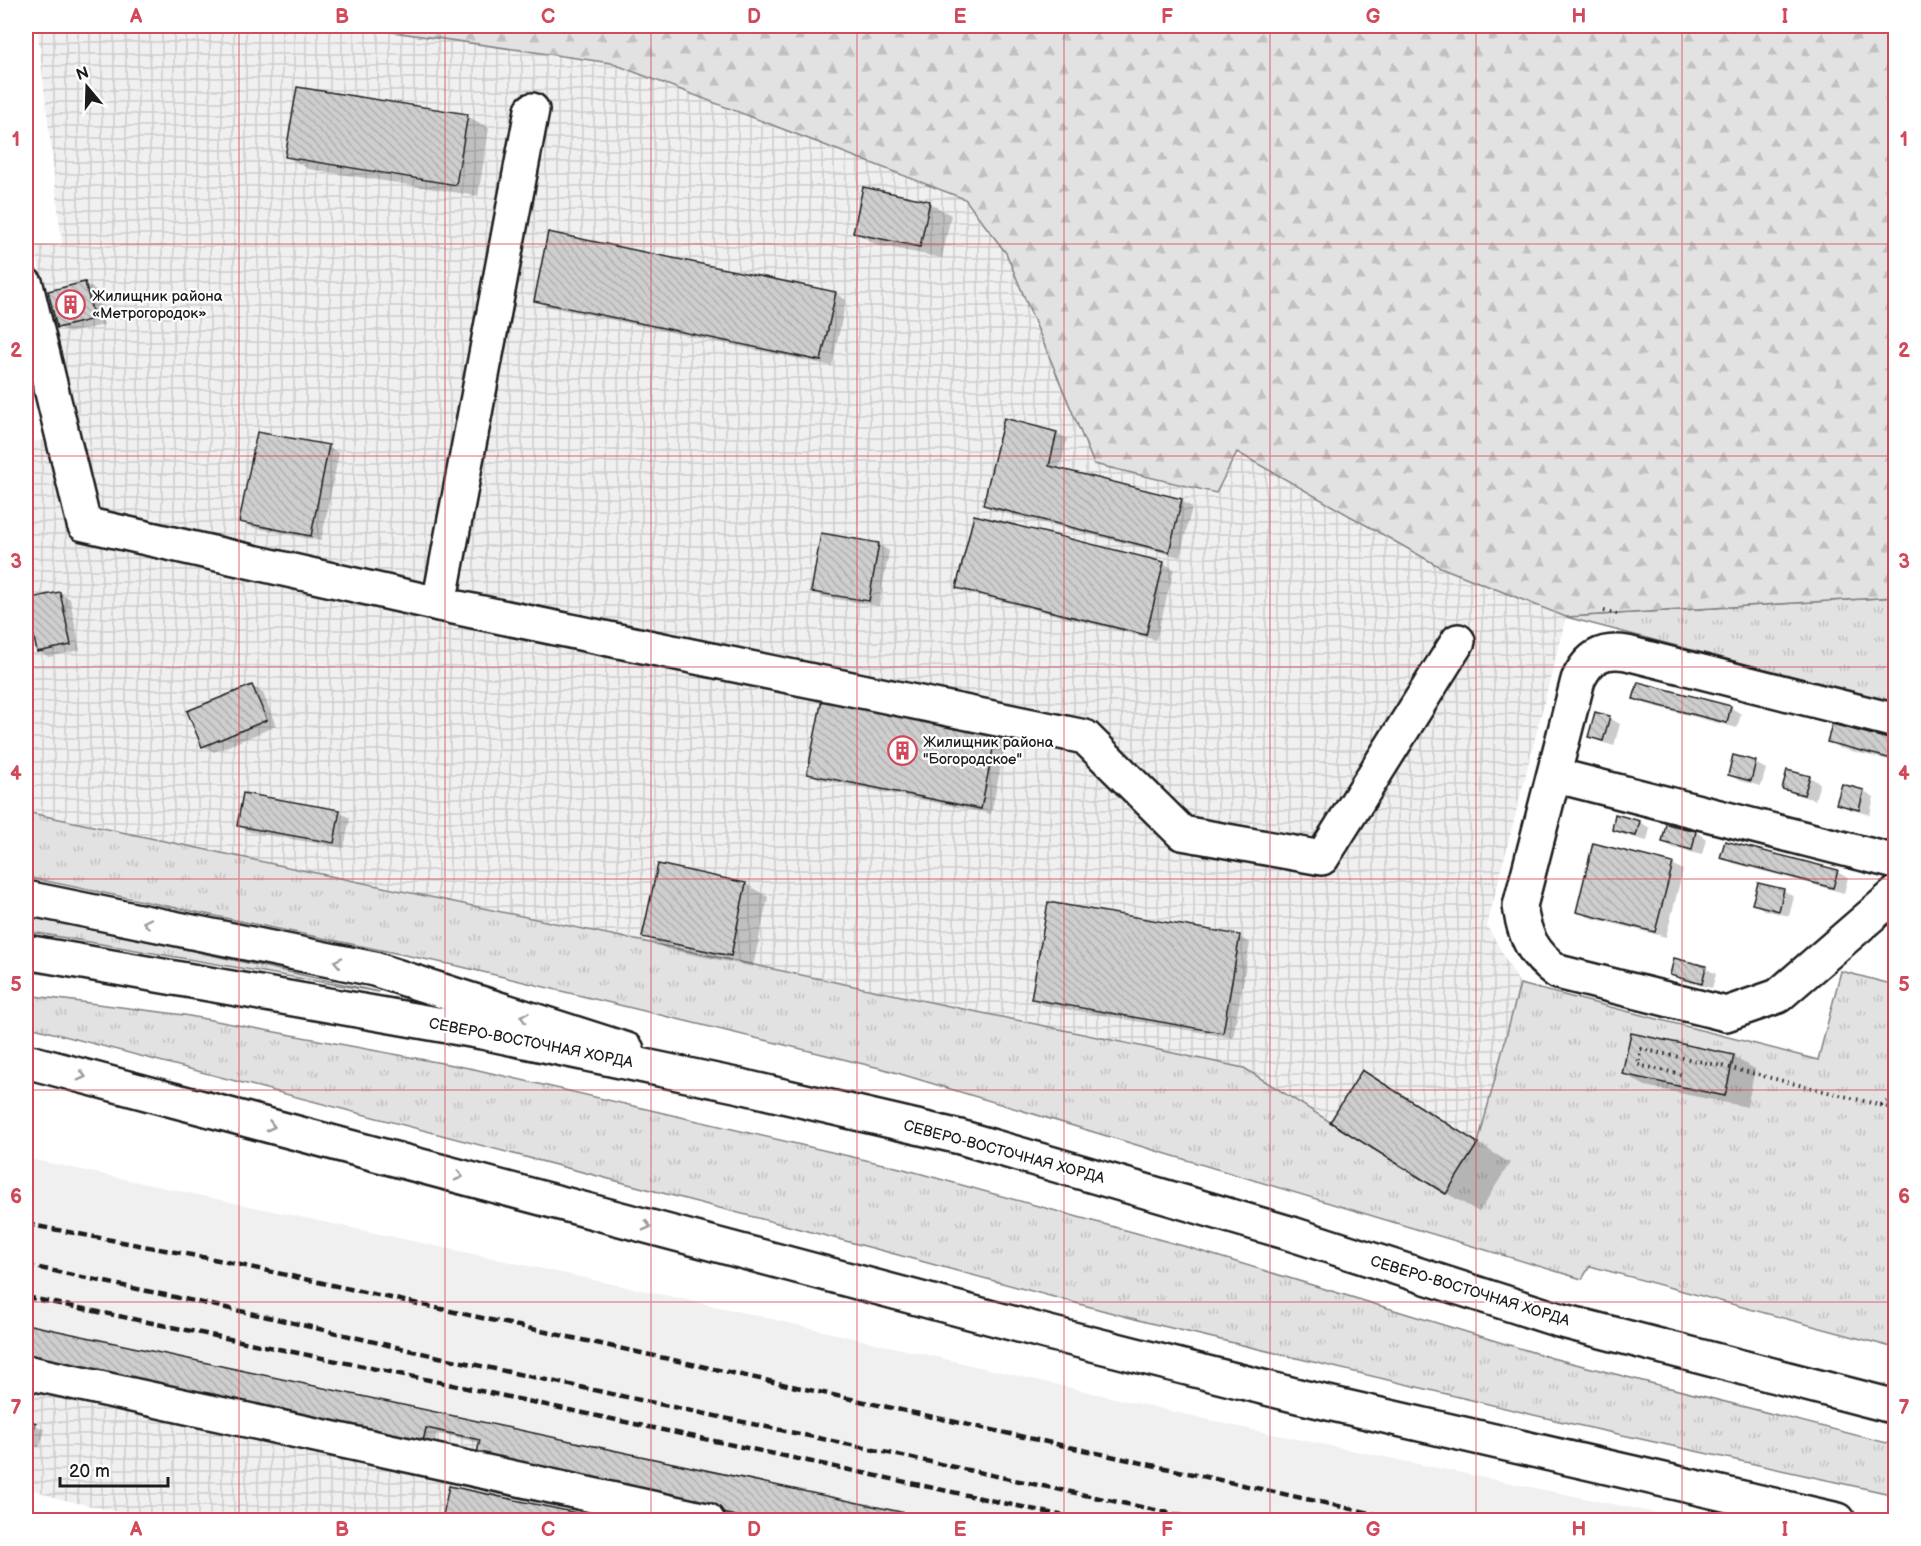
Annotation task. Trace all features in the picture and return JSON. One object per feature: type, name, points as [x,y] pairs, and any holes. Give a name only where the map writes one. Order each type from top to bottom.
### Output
[{"type":"street","points":[[439,604],[532,110]]},
{"type":"street","points":[[26,285],[84,524],[439,604],[1085,737],[1182,833],[1322,858],[1458,641]]},
{"type":"street","points":[[1896,722],[1627,653],[1617,652],[1597,656],[1589,662],[1578,680],[1520,906],[1522,924],[1529,941],[1546,964],[1558,972],[1726,1014],[1778,996],[1896,894]]},
{"type":"street","points":[[1554,775],[1896,862]]},
{"type":"street","points":[[26,898],[374,969],[740,1086]]},
{"type":"street","name":"СЕВЕРО-ВОСТОЧНАЯ ХОРДА","points":[[26,952],[482,1032],[740,1086],[960,1137],[1277,1230],[1559,1320],[1896,1407]]},
{"type":"street","points":[[26,1061],[1302,1397],[1838,1521]]},
{"type":"street","points":[[26,1372],[707,1521]]},
{"type":"path","points":[[1681,1074],[1638,1065],[1641,1048],[1896,1109]]},
{"type":"path","points":[[1880,1105],[1896,1096]]},
{"type":"shaded area","points":[[37,26],[351,26],[611,63],[965,199],[1006,253],[1094,464],[1236,451],[1440,567],[1566,617],[1487,926],[1520,984],[1478,1143],[1446,1194],[1244,1068],[26,812],[26,443],[80,433],[34,246],[62,245]]},
{"type":"shaded area","points":[[26,1158],[715,1306],[1253,1430],[1690,1520],[938,1520],[26,1324]]},
{"type":"shaded area","points":[[26,1324],[938,1520],[153,1520],[56,1498],[26,1487]]},
{"type":"green space","points":[[351,26],[1895,26],[1895,597],[1566,617],[1440,567],[1237,452],[1216,493],[1094,464],[1006,253],[965,199],[611,63]]},
{"type":"green space","points":[[1895,597],[1895,703],[1566,617]]},
{"type":"green space","points":[[26,812],[1244,1068],[1445,1194],[1478,1143],[1520,984],[1818,1060],[1841,971],[1895,985],[1895,1348],[1590,1266],[1582,1279],[884,1069],[458,966],[26,877]]},
{"type":"green space","points":[[26,914],[379,992],[26,931]]},
{"type":"green space","points":[[26,995],[184,1015],[474,1069],[900,1168],[1187,1247],[1552,1358],[1895,1445],[1895,1495],[1559,1421],[1146,1322],[26,1026]]},
{"type":"building","points":[[297,87],[468,114],[456,185],[285,157]]},
{"type":"building","points":[[863,187],[930,201],[920,247],[853,233]]},
{"type":"building","points":[[548,232],[836,292],[821,361],[534,301]]},
{"type":"building","name":"Жилищник района «Метрогородок»","points":[[85,282],[94,319],[57,328],[48,291]]},
{"type":"building","points":[[1004,418],[1057,432],[1049,466],[1182,499],[1169,552],[983,505]]},
{"type":"building","points":[[257,432],[329,445],[311,536],[239,522]]},
{"type":"building","points":[[974,515],[1164,562],[1146,635],[956,588]]},
{"type":"building","points":[[821,533],[879,543],[869,601],[811,592]]},
{"type":"building","points":[[60,592],[71,645],[37,652],[26,599]]},
{"type":"building","points":[[1638,682],[1731,706],[1727,723],[1633,699]]},
{"type":"building","points":[[252,685],[267,720],[202,747],[187,711]]},
{"type":"building","name":"Жилищник района \"Богородское\"","points":[[823,694],[997,729],[981,809],[807,774]]},
{"type":"building","points":[[1595,712],[1610,716],[1603,741],[1588,737]]},
{"type":"building","points":[[1832,724],[1896,741],[1896,760],[1827,742]]},
{"type":"building","points":[[1733,755],[1756,761],[1751,781],[1728,775]]},
{"type":"building","points":[[1787,770],[1810,776],[1804,795],[1782,789]]},
{"type":"building","points":[[1842,784],[1864,790],[1859,810],[1836,804]]},
{"type":"building","points":[[243,793],[340,810],[334,843],[237,826]]},
{"type":"building","points":[[1615,814],[1640,821],[1636,836],[1612,830]]},
{"type":"building","points":[[1666,824],[1696,831],[1692,850],[1662,842]]},
{"type":"building","points":[[1725,841],[1838,870],[1833,888],[1720,858]]},
{"type":"building","points":[[1593,843],[1673,863],[1655,932],[1576,912]]},
{"type":"building","points":[[658,864],[746,883],[731,956],[642,937]]},
{"type":"building","points":[[1758,883],[1784,889],[1779,911],[1752,904]]},
{"type":"building","points":[[1048,902],[1240,935],[1223,1033],[1031,999]]},
{"type":"building","points":[[1674,958],[1706,966],[1702,984],[1670,975]]},
{"type":"building","points":[[1631,1033],[1734,1055],[1725,1096],[1622,1074]]},
{"type":"building","points":[[1362,1070],[1478,1143],[1446,1194],[1330,1122]]},
{"type":"building","points":[[26,1324],[938,1520],[755,1520],[475,1461],[480,1440],[426,1428],[422,1446],[26,1362]]},
{"type":"building","points":[[26,1419],[36,1423],[28,1443],[26,1442]]},
{"type":"building","points":[[449,1486],[610,1520],[442,1520]]},
{"type":"building","points":[[76,1515],[100,1520],[75,1520]]},
{"type":"railway","points":[[26,1224],[218,1260],[1402,1520]]},
{"type":"railway","points":[[26,1265],[268,1317],[439,1357],[1202,1520]]},
{"type":"railway","points":[[26,1297],[434,1381],[1083,1520]]},
{"type":"place","name":"Жилищник района «Метрогородок»","points":[[71,305]]},
{"type":"place","name":"Жилищник района \"Богородское\"","points":[[902,751]]}]
